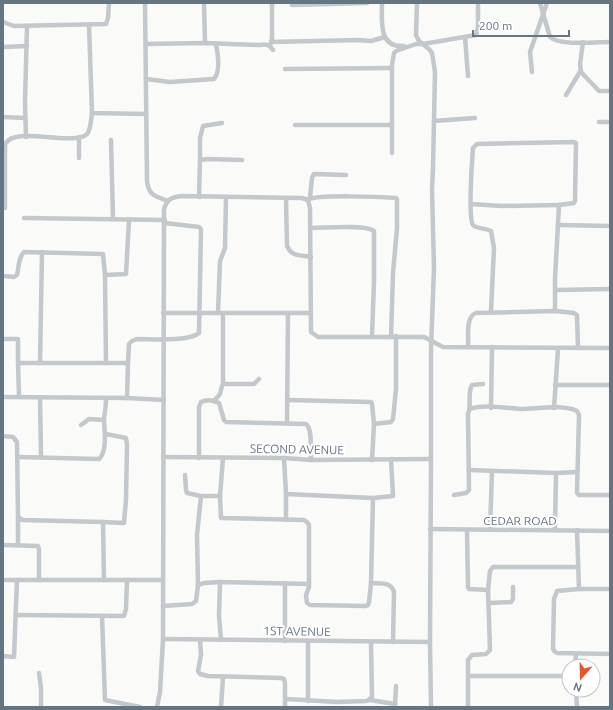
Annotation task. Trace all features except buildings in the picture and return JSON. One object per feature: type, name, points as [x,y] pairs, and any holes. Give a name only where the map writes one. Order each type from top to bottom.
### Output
[{"type":"street","points":[[3,22],[14,26],[101,25],[107,23],[109,3]]},
{"type":"street","points":[[145,3],[148,190],[156,196],[168,201]]},
{"type":"street","points":[[204,3],[205,43]]},
{"type":"street","points":[[271,46],[272,3]]},
{"type":"street","points":[[292,3],[292,5],[367,3]]},
{"type":"street","points":[[382,3],[383,31],[385,37],[388,42],[398,46],[410,46],[473,36],[477,32],[478,3]]},
{"type":"street","points":[[418,3],[416,35],[419,41],[432,53],[434,58],[435,90],[432,190],[434,243],[430,529],[430,642],[432,707]]},
{"type":"street","points":[[540,3],[552,39],[583,42],[610,42]]},
{"type":"street","points":[[532,72],[530,52],[547,3]]},
{"type":"street","points":[[5,208],[5,144],[9,139],[26,137],[79,137],[86,135],[89,131],[92,113],[89,25]]},
{"type":"street","points":[[26,137],[27,26]]},
{"type":"street","points":[[146,44],[205,43],[265,44],[271,46],[358,40],[371,41],[385,37]]},
{"type":"street","points":[[465,37],[468,76]]},
{"type":"street","points":[[566,95],[581,70],[583,42]]},
{"type":"street","points":[[146,79],[170,82],[214,79],[218,71],[216,44]]},
{"type":"street","points":[[3,47],[26,46]]},
{"type":"street","points":[[392,153],[392,68],[394,53],[410,46]]},
{"type":"street","points":[[285,69],[392,68]]},
{"type":"street","points":[[581,70],[582,74],[592,82],[597,90],[610,91]]},
{"type":"street","points":[[92,113],[146,114]]},
{"type":"street","points":[[3,117],[25,118]]},
{"type":"street","points":[[434,121],[475,118]]},
{"type":"street","points":[[599,122],[610,122]]},
{"type":"street","points":[[199,196],[200,138],[203,126],[222,123]]},
{"type":"street","points":[[295,125],[392,125]]},
{"type":"street","points":[[79,137],[79,158]]},
{"type":"street","points":[[111,140],[113,219]]},
{"type":"street","points":[[471,204],[501,206],[559,205],[574,203],[576,143],[477,144],[473,148],[471,204],[473,225],[476,227],[489,229],[492,232],[494,248],[491,311]]},
{"type":"street","points":[[200,160],[242,160]]},
{"type":"street","points":[[346,176],[314,174],[312,178],[309,199],[311,257],[310,314],[311,332],[318,337],[424,337],[443,347],[610,348]]},
{"type":"street","points":[[156,707],[160,686],[163,639],[164,210],[168,201],[172,197],[199,196],[309,199],[377,197],[397,199],[397,228],[393,273],[393,337],[396,389],[393,419],[391,422],[374,424]]},
{"type":"street","points":[[214,401],[219,397],[223,384],[220,313],[220,260],[225,248],[226,197]]},
{"type":"street","points":[[286,198],[288,246],[290,252],[293,254],[311,257]]},
{"type":"street","points":[[555,311],[559,205]]},
{"type":"street","points":[[24,218],[165,221],[201,228],[200,330],[197,335],[188,338],[164,340],[137,339],[132,341],[130,344],[128,363],[127,398]]},
{"type":"street","points":[[105,275],[126,274],[129,220]]},
{"type":"street","points":[[558,225],[610,226]]},
{"type":"street","points":[[310,228],[356,227],[372,229],[374,231],[372,336]]},
{"type":"street","points":[[3,276],[17,275],[19,262],[24,252],[102,253],[104,255],[105,275],[106,363]]},
{"type":"street","points":[[40,363],[42,252]]},
{"type":"street","points":[[556,290],[610,289]]},
{"type":"street","points":[[468,347],[469,319],[476,312],[555,311],[574,313],[577,315],[578,348]]},
{"type":"street","points":[[163,313],[310,314]]},
{"type":"street","points":[[287,423],[288,313]]},
{"type":"street","points":[[3,339],[18,340],[19,396]]},
{"type":"street","points":[[491,408],[492,347]]},
{"type":"street","points":[[554,408],[558,348]]},
{"type":"street","points":[[18,363],[128,363]]},
{"type":"street","points":[[223,384],[254,384],[259,379]]},
{"type":"street","points":[[454,495],[468,492],[468,414],[470,409],[470,388],[472,385],[483,384]]},
{"type":"street","points":[[555,385],[610,385]]},
{"type":"street","points":[[3,397],[127,398],[164,400]]},
{"type":"street","points":[[40,397],[41,457]]},
{"type":"street","points":[[18,458],[41,457],[99,459],[103,454],[106,434],[104,420],[106,399]]},
{"type":"street","points":[[287,400],[371,402],[374,424],[372,460]]},
{"type":"street","points":[[199,458],[199,407],[201,402],[214,401],[219,403],[226,422],[254,424],[306,424],[309,426],[311,460]]},
{"type":"street","points":[[470,409],[479,407],[570,408],[577,411],[578,494],[610,494]]},
{"type":"street","points":[[81,425],[89,419],[104,420]]},
{"type":"street","points":[[18,516],[23,520],[124,523],[126,500],[126,438],[106,434]]},
{"type":"street","points":[[3,436],[13,437],[17,442],[18,545]]},
{"type":"street","name":"SECOND AVENUE","points":[[163,457],[284,458],[311,460],[431,459]]},
{"type":"street","points":[[223,458],[220,496],[220,516],[222,518],[304,520],[307,522],[310,588],[306,594],[307,603],[310,605],[365,606],[369,602],[371,583],[373,498]]},
{"type":"street","points":[[284,458],[286,520]]},
{"type":"street","points":[[286,494],[373,498],[393,496],[391,460]]},
{"type":"street","points":[[469,470],[556,473],[577,472]]},
{"type":"street","points":[[490,530],[492,471]]},
{"type":"street","points":[[554,530],[556,473]]},
{"type":"street","points":[[185,475],[186,492],[189,494],[201,496],[220,496]]},
{"type":"street","points":[[163,606],[194,603],[198,594],[198,535],[201,496]]},
{"type":"street","points":[[103,522],[104,580]]},
{"type":"street","name":"CEDAR ROAD","points":[[430,529],[610,531]]},
{"type":"street","points":[[467,530],[468,587],[488,590]]},
{"type":"street","points":[[577,530],[579,589]]},
{"type":"street","points":[[3,545],[38,546],[39,580]]},
{"type":"street","points":[[468,707],[468,676],[470,657],[472,655],[486,654],[490,650],[488,590],[490,571],[493,567],[578,567]]},
{"type":"street","points":[[3,580],[162,580]]},
{"type":"street","points":[[3,656],[14,657],[17,580]]},
{"type":"street","points":[[16,615],[124,616],[126,613],[127,580]]},
{"type":"street","points":[[198,585],[220,582],[309,584]]},
{"type":"street","points":[[220,582],[219,616],[222,640]]},
{"type":"street","points":[[285,583],[285,641]]},
{"type":"street","points":[[371,583],[387,584],[393,589],[393,642]]},
{"type":"street","points":[[488,603],[511,602],[513,599],[513,587]]},
{"type":"street","points":[[610,590],[558,590],[554,599],[554,651],[557,654],[610,654]]},
{"type":"street","points":[[102,616],[105,700],[140,707]]},
{"type":"street","name":"1ST AVENUE","points":[[163,639],[430,642]]},
{"type":"street","points":[[200,640],[201,655],[198,671],[200,674],[204,676],[284,679],[286,699],[285,707]]},
{"type":"street","points":[[308,641],[308,701]]},
{"type":"street","points":[[370,700],[372,697],[371,642]]},
{"type":"street","points":[[576,654],[576,658]]},
{"type":"street","points":[[39,673],[41,707]]},
{"type":"street","points":[[468,676],[561,676]]},
{"type":"street","points":[[221,707],[223,677]]},
{"type":"street","points":[[286,699],[337,702],[370,700],[395,705],[396,686]]}]
